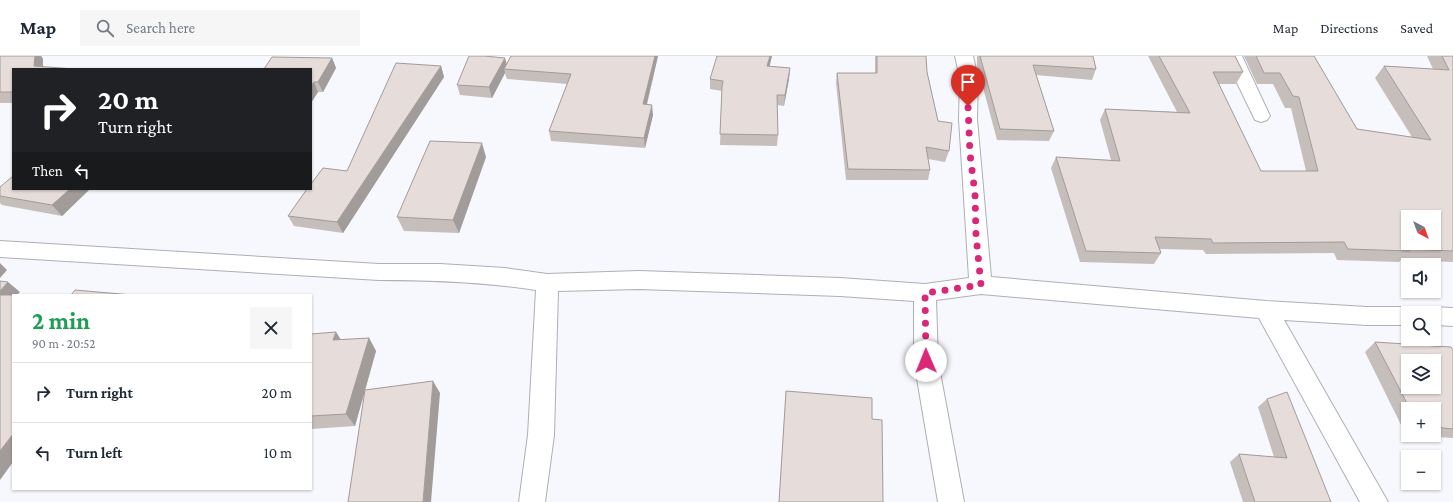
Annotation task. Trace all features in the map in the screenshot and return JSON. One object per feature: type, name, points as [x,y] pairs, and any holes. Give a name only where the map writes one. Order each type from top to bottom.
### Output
[{"type":"street","points":[[964,56],[969,78],[968,119],[981,285]]},
{"type":"street","points":[[1234,56],[1261,116]]},
{"type":"street","points":[[0,249],[379,272],[440,272],[505,277],[547,283],[647,280],[832,287],[925,293],[981,285],[1266,310],[1367,316],[1401,316]]},
{"type":"street","points":[[532,502],[541,435],[547,283]]},
{"type":"street","points":[[925,293],[926,361],[951,502]]},
{"type":"street","points":[[1266,310],[1375,502]]},
{"type":"street","points":[[1441,316],[1453,316]]},
{"type":"building","points":[[0,56],[35,56],[34,66],[61,68],[12,68],[12,92],[0,92]]},
{"type":"building","points":[[469,56],[505,58],[489,87],[457,85]]},
{"type":"building","points":[[511,56],[655,56],[643,104],[652,105],[644,138],[549,131],[571,74],[504,69]]},
{"type":"building","points":[[717,56],[770,56],[767,66],[790,68],[785,95],[777,95],[778,135],[720,134],[723,81],[710,79]]},
{"type":"building","points":[[877,56],[926,56],[927,72],[938,121],[952,123],[949,151],[926,147],[930,170],[848,169],[837,73],[877,73]]},
{"type":"building","points":[[980,56],[1093,56],[1096,69],[1033,65],[1054,131],[1000,129]]},
{"type":"building","points":[[1159,56],[1235,56],[1243,72],[1213,72],[1261,171],[1318,171],[1299,97],[1293,96],[1280,73],[1264,73],[1256,56],[1314,56],[1357,129],[1431,140],[1384,66],[1449,70],[1442,56],[1453,56],[1453,251],[1431,250],[1441,250],[1441,210],[1401,210],[1401,250],[1410,251],[1348,249],[1344,242],[1213,243],[1211,239],[1155,237],[1161,253],[1086,251],[1056,157],[1120,161],[1105,109],[1190,113]]},
{"type":"building","points":[[272,57],[332,58],[318,82],[314,82],[312,85],[312,68],[265,68]]},
{"type":"building","points":[[396,63],[441,66],[337,222],[288,216],[306,190],[312,190],[312,183],[323,168],[347,171]]},
{"type":"building","points":[[430,141],[482,143],[453,220],[397,217]]},
{"type":"building","points":[[12,177],[12,190],[69,190],[52,205],[0,196],[0,187]]},
{"type":"building","points":[[0,281],[8,282],[0,291]]},
{"type":"building","points":[[75,290],[121,294],[72,294]]},
{"type":"building","points":[[0,295],[12,295],[12,435],[0,451]]},
{"type":"building","points":[[336,332],[333,340],[369,338],[346,414],[312,416],[312,334]]},
{"type":"building","points":[[1375,342],[1401,344],[1401,346],[1451,347],[1453,350],[1453,429],[1441,428],[1441,402],[1406,402],[1402,394],[1441,394],[1441,354],[1401,354],[1401,392]]},
{"type":"building","points":[[433,381],[423,502],[348,502],[365,390]]},
{"type":"building","points":[[786,391],[872,398],[872,419],[882,420],[883,502],[779,502]]},
{"type":"building","points":[[1287,392],[1331,502],[1255,502],[1239,454],[1287,458],[1267,399]]},
{"type":"route","points":[[926,361],[925,293],[981,285],[976,235],[975,194],[970,154],[968,106]]}]
